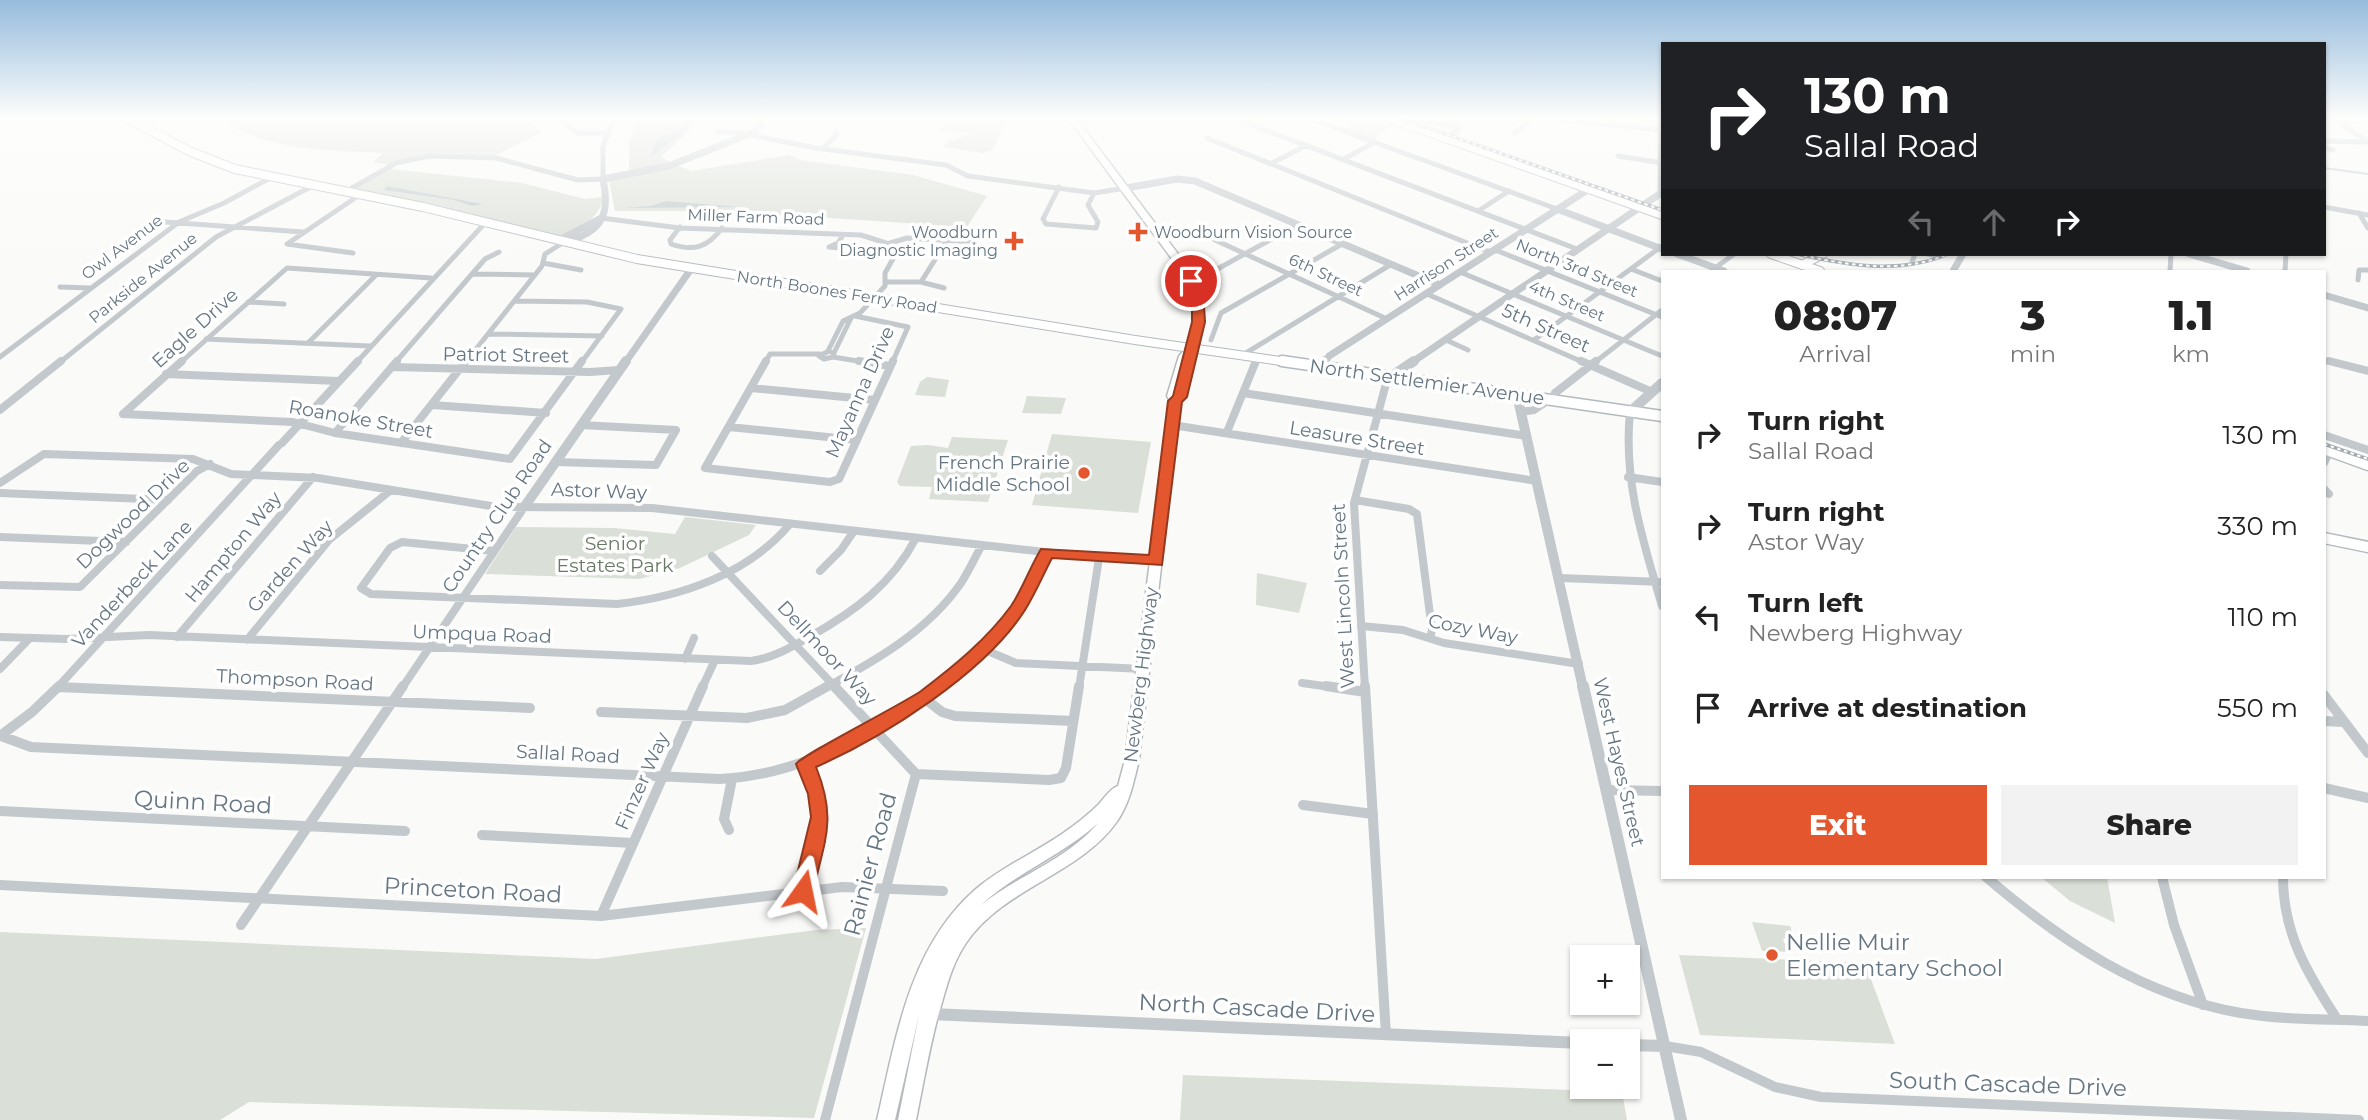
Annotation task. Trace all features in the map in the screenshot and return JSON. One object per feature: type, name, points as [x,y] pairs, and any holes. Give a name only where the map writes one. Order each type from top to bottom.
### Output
[{"type":"main road","name":"North Boones Ferry Road","points":[[246,170],[691,269],[1191,348]]},
{"type":"main road","name":"Newberg Highway","points":[[907,1120],[941,976],[951,953],[972,923],[1004,895],[1081,848],[1098,832],[1116,810],[1132,760],[1175,401],[1180,397],[1199,317],[1191,281],[1179,259],[1112,170]]},
{"type":"main road","points":[[1537,170],[1661,215]]},
{"type":"main road","points":[[1777,256],[1817,270]]},
{"type":"main road","points":[[1802,265],[1819,256]]},
{"type":"main road","name":"North Settlemier Avenue","points":[[1191,348],[1517,395],[1552,396],[1661,416]]},
{"type":"main road","points":[[2327,450],[2368,464]]},
{"type":"main road","points":[[2326,538],[2368,547]]},
{"type":"main road","name":"Newberg Highway","points":[[886,1120],[923,974],[934,949],[981,895],[1085,828],[1126,783]]},
{"type":"main road","name":"Newberg Highway","points":[[931,1014],[923,1009],[947,931]]},
{"type":"street","points":[[347,191],[384,170]]},
{"type":"street","points":[[542,170],[578,180],[647,170]]},
{"type":"street","points":[[401,443],[536,275],[545,254],[601,223],[607,208],[604,170]]},
{"type":"street","points":[[957,170],[968,176],[1094,193],[1189,180],[1440,285]]},
{"type":"street","name":"North 3rd Street","points":[[1286,170],[1660,314]]},
{"type":"street","points":[[1372,170],[1577,249]]},
{"type":"street","points":[[1452,170],[1661,247]]},
{"type":"street","name":"Owl Avenue","points":[[0,357],[179,222],[224,203],[272,177]]},
{"type":"street","name":"Parkside Avenue","points":[[0,410],[216,237],[314,185]]},
{"type":"street","points":[[1059,187],[1043,219],[1046,224],[1096,228],[1098,222],[1088,205],[1094,193]]},
{"type":"street","name":"Harrison Street","points":[[1322,366],[1329,356],[1589,189]]},
{"type":"street","points":[[1478,211],[1508,191]]},
{"type":"street","points":[[1392,376],[1661,192]]},
{"type":"street","points":[[353,253],[287,244],[361,194]]},
{"type":"street","points":[[2326,206],[2368,215]]},
{"type":"street","points":[[2359,213],[2368,228]]},
{"type":"street","name":"Miller Farm Road","points":[[601,218],[647,226],[864,236],[887,244]]},
{"type":"street","points":[[152,221],[236,225],[303,232]]},
{"type":"street","name":"Vanderbeck Lane","points":[[1,736],[58,687],[431,278],[486,222]]},
{"type":"street","points":[[1212,272],[1297,225]]},
{"type":"street","points":[[680,227],[670,240],[671,244],[694,248],[710,244],[722,228]]},
{"type":"street","points":[[838,243],[844,235]]},
{"type":"street","points":[[829,354],[853,317],[874,299],[886,282],[885,273],[894,257],[887,244],[909,238],[975,242]]},
{"type":"street","name":"6th Street","points":[[1215,240],[1387,319]]},
{"type":"street","points":[[920,282],[946,242]]},
{"type":"street","points":[[1211,340],[1216,320],[1222,313],[1342,244]]},
{"type":"street","points":[[1534,340],[1661,248]]},
{"type":"street","points":[[335,433],[485,259],[499,252]]},
{"type":"street","points":[[1682,256],[1713,270],[1731,256]]},
{"type":"street","points":[[1912,262],[1914,256]]},
{"type":"street","points":[[2195,256],[2239,270]]},
{"type":"street","points":[[543,263],[560,264],[580,270]]},
{"type":"street","points":[[1241,356],[1245,351],[1390,265]]},
{"type":"street","points":[[1796,270],[1802,265]]},
{"type":"street","name":"Eagle Drive","points":[[122,414],[289,267],[375,276]]},
{"type":"street","name":"Country Club Road","points":[[241,925],[555,462],[691,269]]},
{"type":"street","points":[[1631,269],[1661,281]]},
{"type":"street","points":[[2358,280],[2359,270],[2368,270]]},
{"type":"street","name":"4th Street","points":[[1460,272],[1661,356]]},
{"type":"street","points":[[472,274],[536,275]]},
{"type":"street","points":[[308,343],[375,276],[431,278]]},
{"type":"street","points":[[886,282],[920,282],[944,288]]},
{"type":"street","points":[[60,288],[90,288]]},
{"type":"street","name":"5th Street","points":[[1427,293],[1652,392]]},
{"type":"street","points":[[2326,296],[2368,309]]},
{"type":"street","points":[[432,405],[545,414],[621,307],[585,302],[515,300]]},
{"type":"street","points":[[248,302],[284,304]]},
{"type":"street","points":[[1521,412],[1534,410],[1660,314]]},
{"type":"street","name":"Mayanna Drive","points":[[729,427],[705,468],[836,481],[908,326],[853,317]]},
{"type":"street","points":[[489,334],[602,336]]},
{"type":"street","points":[[206,339],[370,346]]},
{"type":"street","points":[[1446,340],[1468,350]]},
{"type":"street","points":[[857,440],[729,427],[772,352],[829,354],[890,366]]},
{"type":"street","points":[[1227,432],[1257,359]]},
{"type":"street","points":[[2326,360],[2368,371]]},
{"type":"street","name":"Patriot Street","points":[[392,368],[576,372],[620,370]]},
{"type":"street","points":[[166,374],[338,381]]},
{"type":"street","name":"West Lincoln Street","points":[[1386,1035],[1354,500],[1387,380],[1392,376]]},
{"type":"street","points":[[1560,578],[1659,582],[1634,515],[1628,477],[1630,412],[1661,384]]},
{"type":"street","points":[[751,388],[875,400]]},
{"type":"street","points":[[1243,393],[1527,436]]},
{"type":"street","name":"West Hayes Street","points":[[1517,395],[1681,1120]]},
{"type":"street","name":"Roanoke Street","points":[[122,414],[299,424],[335,433],[510,459],[545,414]]},
{"type":"street","points":[[555,462],[656,465],[676,430],[581,425]]},
{"type":"street","name":"Leasure Street","points":[[1172,425],[1537,481]]},
{"type":"street","points":[[2326,436],[2368,450]]},
{"type":"street","name":"Astor Way","points":[[0,483],[44,454],[193,459],[231,474],[313,477],[490,506],[652,509],[1100,558],[1156,561]]},
{"type":"street","name":"Dogwood Drive","points":[[0,585],[80,587],[197,471],[210,464]]},
{"type":"street","name":"Hampton Way","points":[[177,637],[313,477]]},
{"type":"street","points":[[1628,477],[1661,482]]},
{"type":"street","name":"Garden Way","points":[[247,640],[324,545],[391,490]]},
{"type":"street","points":[[0,493],[169,500]]},
{"type":"street","points":[[1354,500],[1409,509],[1417,514],[1432,630],[1430,638]]},
{"type":"street","points":[[494,551],[402,542],[390,548],[361,588],[367,593],[463,598],[617,604],[640,602],[677,593],[727,572],[769,548],[790,524]]},
{"type":"street","points":[[820,571],[841,550],[854,531]]},
{"type":"street","points":[[0,537],[126,542]]},
{"type":"street","name":"Umpqua Road","points":[[0,637],[177,637],[757,660],[796,645],[841,619],[875,594],[905,560],[916,538]]},
{"type":"street","points":[[601,712],[767,716],[794,706],[891,650],[930,619],[960,584],[982,545]]},
{"type":"street","name":"Sallal Road","points":[[1,736],[31,747],[732,779],[773,773],[806,764],[924,698],[983,649],[1017,608],[1047,552]]},
{"type":"street","name":"Dellmoor Way","points":[[712,556],[916,774]]},
{"type":"street","name":"Rainier Road","points":[[825,1120],[916,774],[1056,780],[1065,773],[1100,558]]},
{"type":"street","name":"Cozy Way","points":[[1362,626],[1403,630],[1444,643],[1579,664]]},
{"type":"street","points":[[0,669],[30,638]]},
{"type":"street","points":[[685,659],[694,638]]},
{"type":"street","points":[[983,649],[1016,663],[1143,669]]},
{"type":"street","name":"Finzer Way","points":[[601,916],[715,660]]},
{"type":"street","points":[[1302,683],[1365,692]]},
{"type":"street","name":"Thompson Road","points":[[58,687],[530,708]]},
{"type":"street","points":[[924,698],[942,712],[955,716],[1073,721]]},
{"type":"street","points":[[2326,698],[2368,752]]},
{"type":"street","points":[[2326,721],[2344,722]]},
{"type":"street","points":[[803,891],[820,817],[818,794],[806,764]]},
{"type":"street","points":[[729,830],[724,819],[732,779]]},
{"type":"street","points":[[2326,788],[2368,798]]},
{"type":"street","points":[[1608,790],[1661,792]]},
{"type":"street","points":[[1303,805],[1373,814]]},
{"type":"street","name":"Quinn Road","points":[[0,811],[405,831]]},
{"type":"street","points":[[482,835],[633,843]]},
{"type":"street","points":[[1988,879],[2032,918],[2071,946],[2162,993],[2242,1014],[2368,1021]]},
{"type":"street","points":[[2162,879],[2174,925],[2203,1005]]},
{"type":"street","points":[[2283,879],[2285,920],[2294,947],[2305,971],[2337,1019]]},
{"type":"street","name":"Princeton Road","points":[[0,885],[601,916],[842,887],[943,891]]},
{"type":"street","name":"North Cascade Drive","points":[[931,1014],[1570,1043]]},
{"type":"street","points":[[1640,1045],[1665,1046]]},
{"type":"street","name":"South Cascade Drive","points":[[1665,1046],[1701,1052],[1774,1087],[1821,1097],[2359,1120]]},
{"type":"green space","points":[[388,170],[402,170],[522,183],[585,199],[602,197],[598,211],[587,223],[557,237],[356,189]]},
{"type":"green space","points":[[653,170],[877,170],[913,175],[987,196],[967,227],[722,211],[615,211],[609,180]]},
{"type":"green space","points":[[927,377],[949,380],[945,397],[915,395],[920,382]]},
{"type":"green space","points":[[1027,396],[1066,398],[1061,414],[1022,413]]},
{"type":"green space","points":[[1052,434],[1151,442],[1138,513],[1032,505]]},
{"type":"green space","points":[[952,437],[1008,440],[988,502],[929,499],[932,487],[900,486],[897,482],[911,446],[948,448]]},
{"type":"green space","name":"Senior Estates Park","points":[[685,517],[756,525],[749,535],[680,568],[640,579],[485,574],[516,527],[614,528],[675,534]]},
{"type":"green space","points":[[1257,573],[1307,583],[1299,613],[1256,605]]},
{"type":"green space","points":[[2043,879],[2107,879],[2115,923],[2070,901]]},
{"type":"green space","points":[[1752,922],[1790,926],[1793,934],[1783,939],[1788,952],[1762,951]]},
{"type":"green space","points":[[866,928],[814,1118],[249,1102],[220,1120],[0,1120],[0,932],[596,959],[816,930]]},
{"type":"green space","points":[[1679,955],[1865,963],[1895,1044],[1700,1035]]},
{"type":"green space","points":[[1183,1075],[1570,1090],[1570,1099],[1623,1099],[1627,1120],[1180,1120]]},
{"type":"shaded area","points":[[387,186],[482,204],[472,206],[454,200],[384,190]]},
{"type":"shaded area","points":[[666,201],[738,207],[624,208],[651,206]]},
{"type":"waterway","points":[[2341,170],[2368,174]]},
{"type":"railway","points":[[1549,170],[1661,210]]},
{"type":"railway","points":[[1806,256],[1873,266],[1911,264],[1942,256]]},
{"type":"railway","points":[[2326,445],[2368,459]]},
{"type":"place","name":"Woodburn Vision Source","points":[[1138,232]]},
{"type":"place","name":"Woodburn Diagnostic Imaging","points":[[1014,241]]},
{"type":"place","name":"French Prairie Middle School","points":[[1084,473]]},
{"type":"place","name":"Nellie Muir Elementary School","points":[[1772,955]]},
{"type":"route","points":[[803,891],[820,817],[818,794],[806,764],[924,698],[961,669],[983,649],[1017,608],[1035,580],[1047,552],[1156,561],[1175,401],[1180,397],[1197,331],[1198,307],[1191,281]]}]
